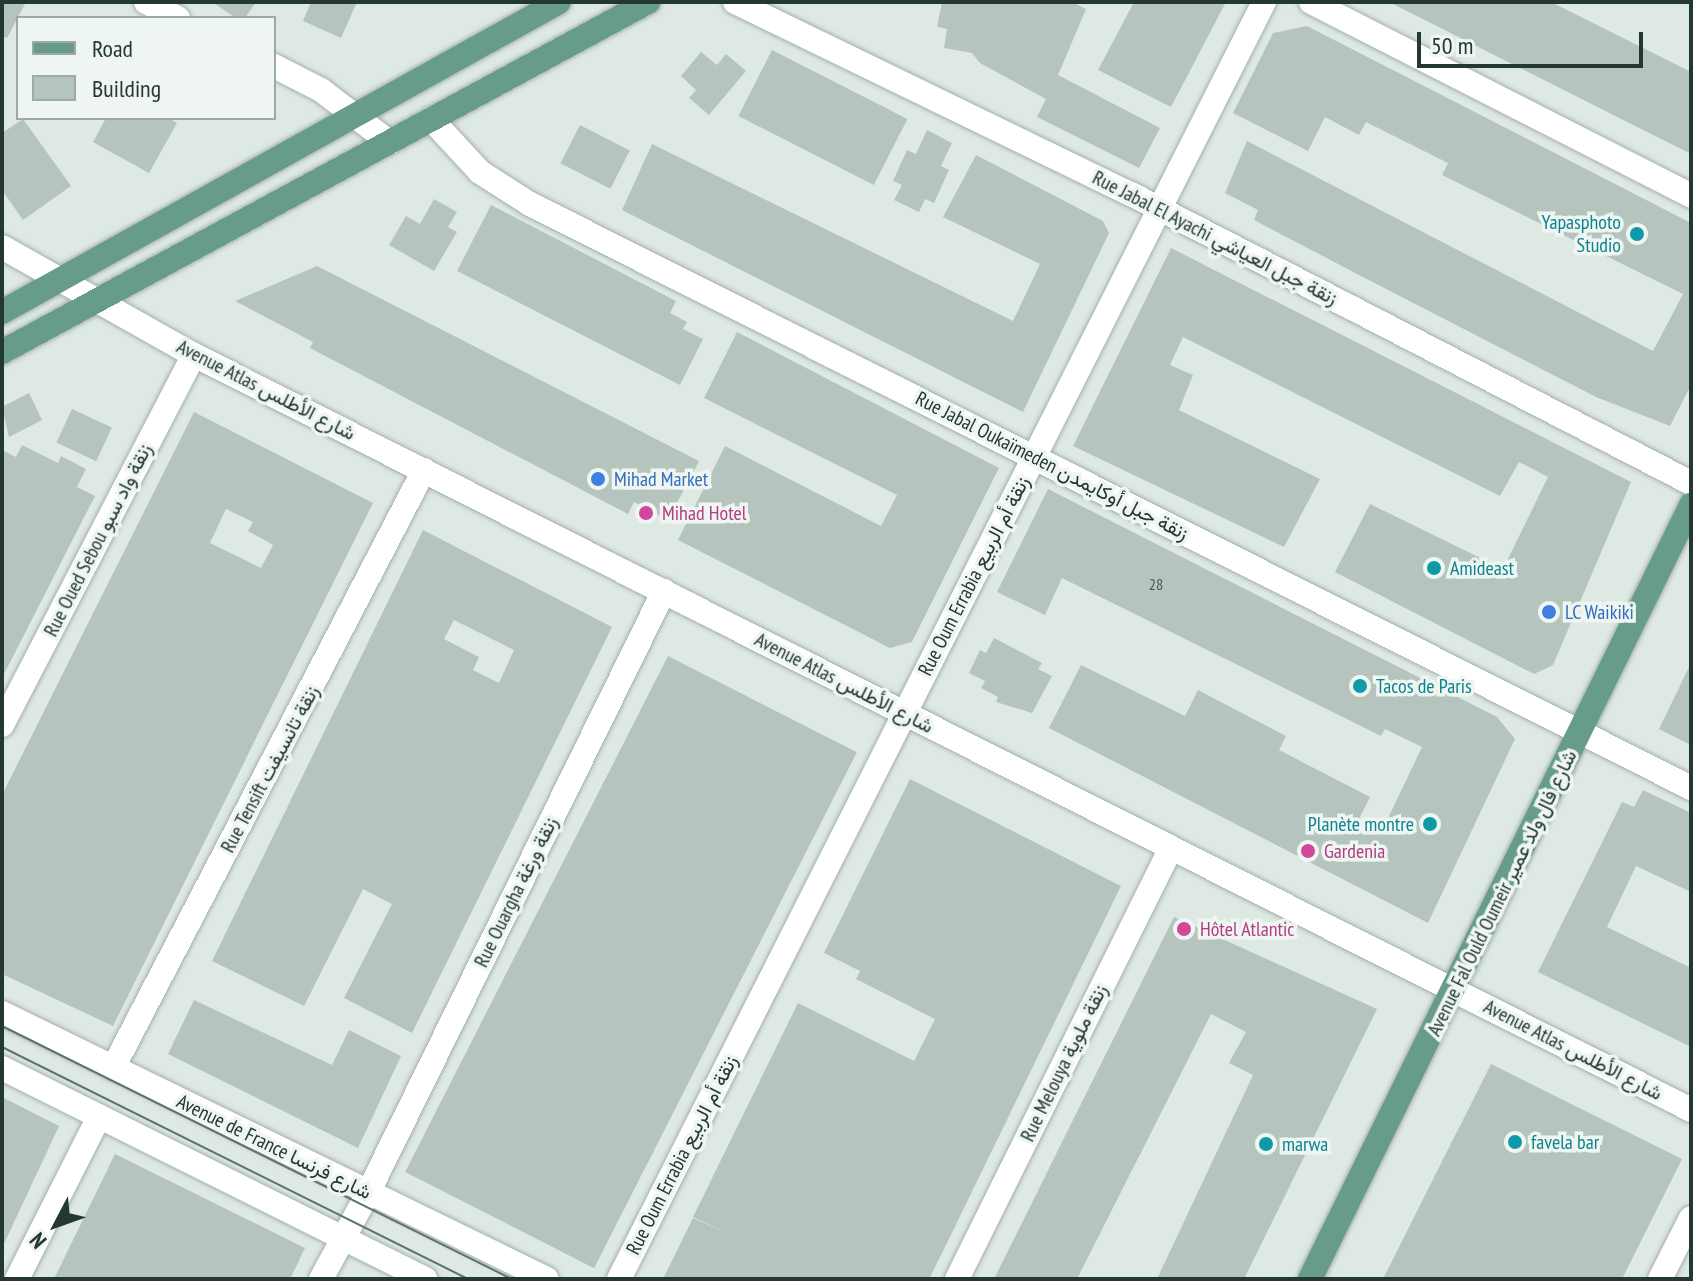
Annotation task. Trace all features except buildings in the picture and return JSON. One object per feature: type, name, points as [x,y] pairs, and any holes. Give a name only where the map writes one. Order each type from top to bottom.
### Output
[{"type":"main road","points":[[2,312],[559,2]]},
{"type":"main road","points":[[2,352],[648,2]]},
{"type":"main road","name":"Avenue Fal Ould Oumeir شارع فال ولد عمير","points":[[1310,1279],[1455,990],[1691,505]]},
{"type":"street","points":[[146,2],[174,16]]},
{"type":"street","name":"Rue Jabal El Ayachi زنقة جبل العياشي","points":[[735,2],[1158,208],[1691,483]]},
{"type":"street","name":"Rue Oum Errabia زنقة أم الربيع","points":[[619,1279],[1264,2]]},
{"type":"street","points":[[1311,2],[1691,196]]},
{"type":"street","points":[[276,67],[359,116],[389,142]]},
{"type":"street","name":"Rue Jabal Oukaïmeden زنقة جبل أوكايمدن","points":[[431,119],[459,153],[517,196],[1691,788]]},
{"type":"street","name":"Avenue Atlas شارع الأطلس","points":[[2,247],[194,355],[1691,1110]]},
{"type":"street","name":"Rue Oued Sebou زنقة واد سبو","points":[[2,725],[194,355]]},
{"type":"street","name":"Rue Tensift زنقة تانسيفت","points":[[113,1068],[424,470]]},
{"type":"street","name":"Rue Ouargha زنقة ورغة","points":[[341,1238],[368,1193],[664,591]]},
{"type":"street","name":"Rue Melouya زنقة ملوية","points":[[957,1279],[1171,848]]},
{"type":"street","name":"Avenue de France شارع فرنسا","points":[[2,1013],[547,1279]]},
{"type":"street","points":[[2,1068],[425,1279]]},
{"type":"street","points":[[17,1279],[99,1117]]},
{"type":"street","points":[[1660,1279],[1691,1218]]},
{"type":"street","points":[[321,1279],[341,1238]]},
{"type":"tram line","points":[[2,1026],[512,1279]]},
{"type":"tram line","points":[[2,1047],[468,1279]]},
{"type":"place","name":"Yapasphoto Studio","points":[[1637,234]]},
{"type":"place","name":"Mihad Market","points":[[598,479]]},
{"type":"place","name":"Mihad Hotel","points":[[646,513]]},
{"type":"place","name":"Amideast","points":[[1434,568]]},
{"type":"place","name":"LC Waikiki","points":[[1549,612]]},
{"type":"place","name":"Tacos de Paris","points":[[1360,686]]},
{"type":"place","name":"Planète montre","points":[[1430,824]]},
{"type":"place","name":"Gardenia","points":[[1308,851]]},
{"type":"place","name":"Hôtel Atlantic","points":[[1184,929]]},
{"type":"place","name":"favela bar","points":[[1515,1142]]},
{"type":"place","name":"marwa","points":[[1266,1144]]}]
